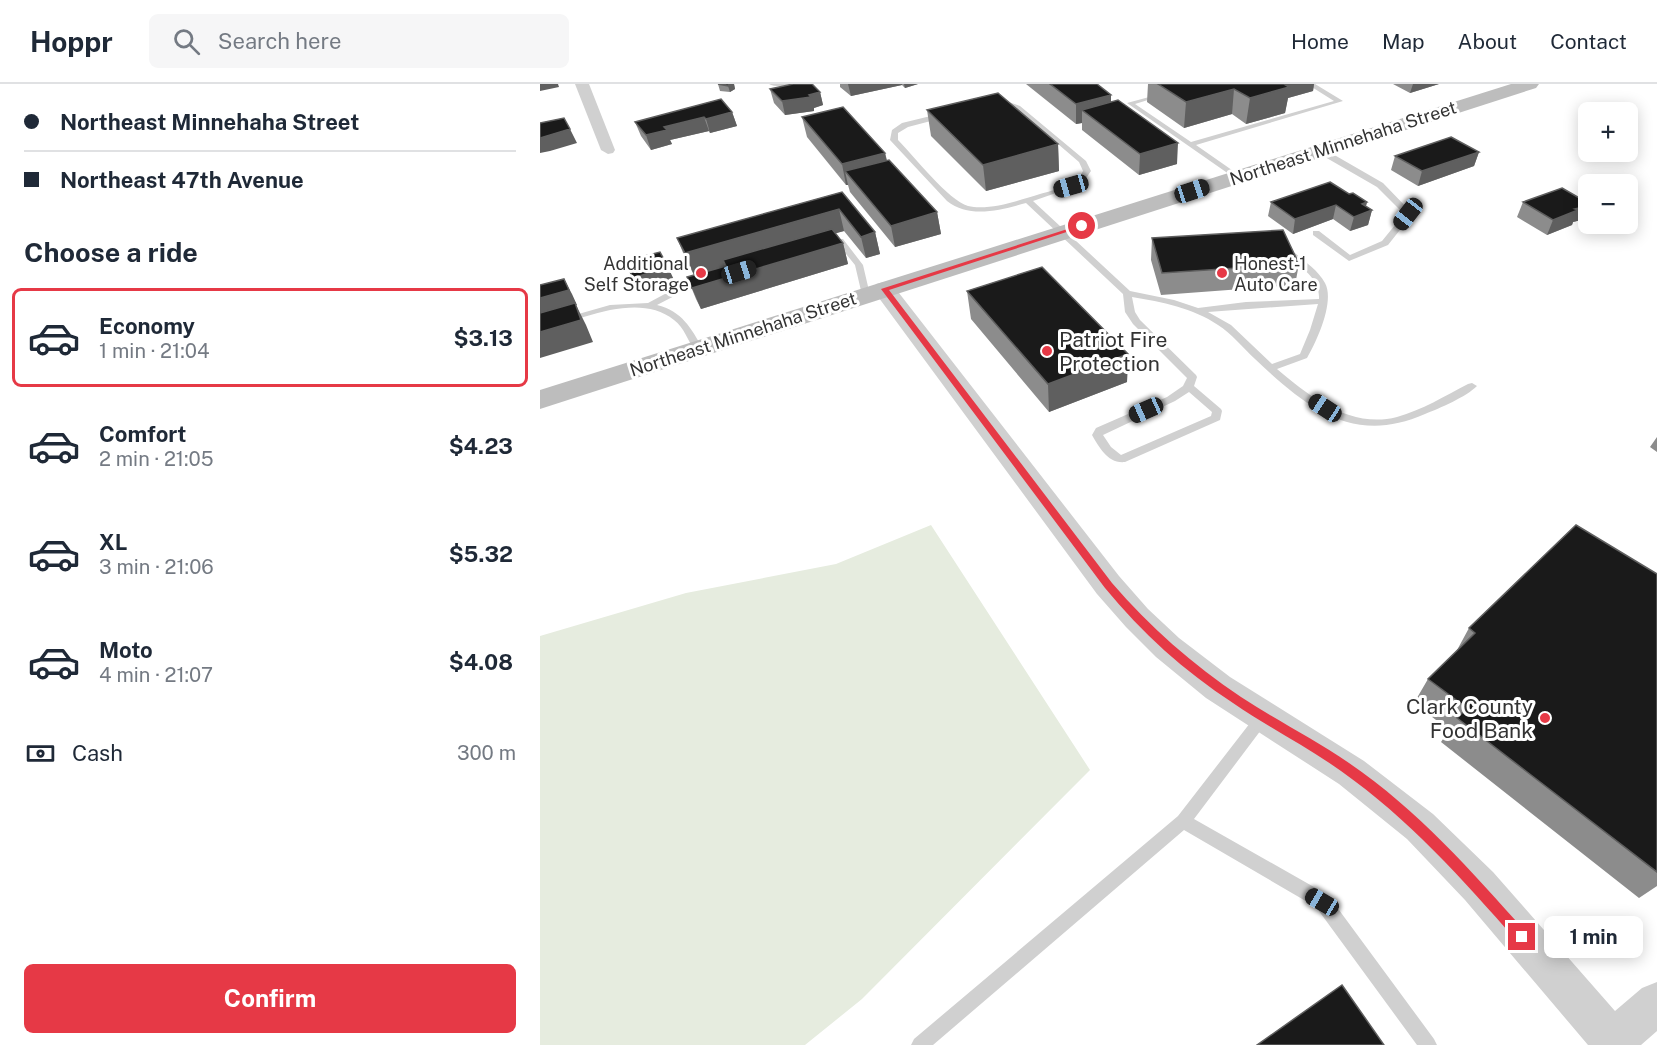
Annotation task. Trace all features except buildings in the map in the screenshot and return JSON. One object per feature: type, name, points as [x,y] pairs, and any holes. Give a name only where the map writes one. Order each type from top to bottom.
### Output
[{"type":"main road","name":"Northeast Minnehaha Street","points":[[540,400],[1530,84]]},
{"type":"street","points":[[582,84],[608,150]]},
{"type":"street","points":[[875,292],[1130,612],[1153,635],[1189,666],[1263,717],[1345,767],[1408,815],[1476,885],[1615,1043],[1657,1003]]},
{"type":"lane","points":[[772,84],[788,84]]},
{"type":"lane","points":[[1189,145],[1340,101],[1310,84]]},
{"type":"lane","points":[[1170,92],[1130,104],[1236,177]]},
{"type":"lane","points":[[1006,103],[1018,107],[1082,161],[1087,171],[1080,182],[1026,199],[983,209],[955,204],[894,141],[895,132],[905,124],[984,105],[1006,103]]},
{"type":"lane","points":[[1316,233],[1349,258],[1385,243],[1408,214],[1380,185],[1321,151]]},
{"type":"lane","points":[[1026,199],[1127,293],[1200,310],[1221,322],[1270,368],[1302,393],[1353,422],[1382,424],[1409,417],[1472,386]]},
{"type":"lane","points":[[819,248],[840,241],[859,265],[875,292]]},
{"type":"lane","points":[[1270,368],[1304,356],[1325,296],[1322,285],[1312,272],[1292,255]]},
{"type":"lane","points":[[648,306],[678,290],[711,280]]},
{"type":"lane","points":[[1127,293],[1130,312],[1137,322],[1192,377],[1188,386],[1171,399],[1100,431],[1097,435],[1116,458],[1121,459],[1216,418],[1216,411],[1188,386]]},
{"type":"lane","points":[[1200,310],[1324,301]]},
{"type":"lane","points":[[540,328],[606,308],[648,306],[665,310],[678,318],[698,349]]},
{"type":"lane","points":[[920,1045],[1183,821],[1263,717]]},
{"type":"lane","points":[[1183,821],[1322,902],[1428,1045]]},
{"type":"shaded area","points":[[931,525],[1090,770],[862,999],[805,1045],[540,1045],[540,636],[686,593],[836,564]]},
{"type":"place","name":"Additional Self Storage","points":[[701,273]]},
{"type":"place","name":"Honest-1 Auto Care","points":[[1222,273]]},
{"type":"place","name":"Patriot Fire Protection","points":[[1047,351]]},
{"type":"place","name":"Clark County Food Bank","points":[[1545,718]]},
{"type":"route","points":[[1082,226],[884,289],[1130,612],[1189,666],[1237,700],[1369,783],[1408,815],[1450,856],[1522,937]]}]
